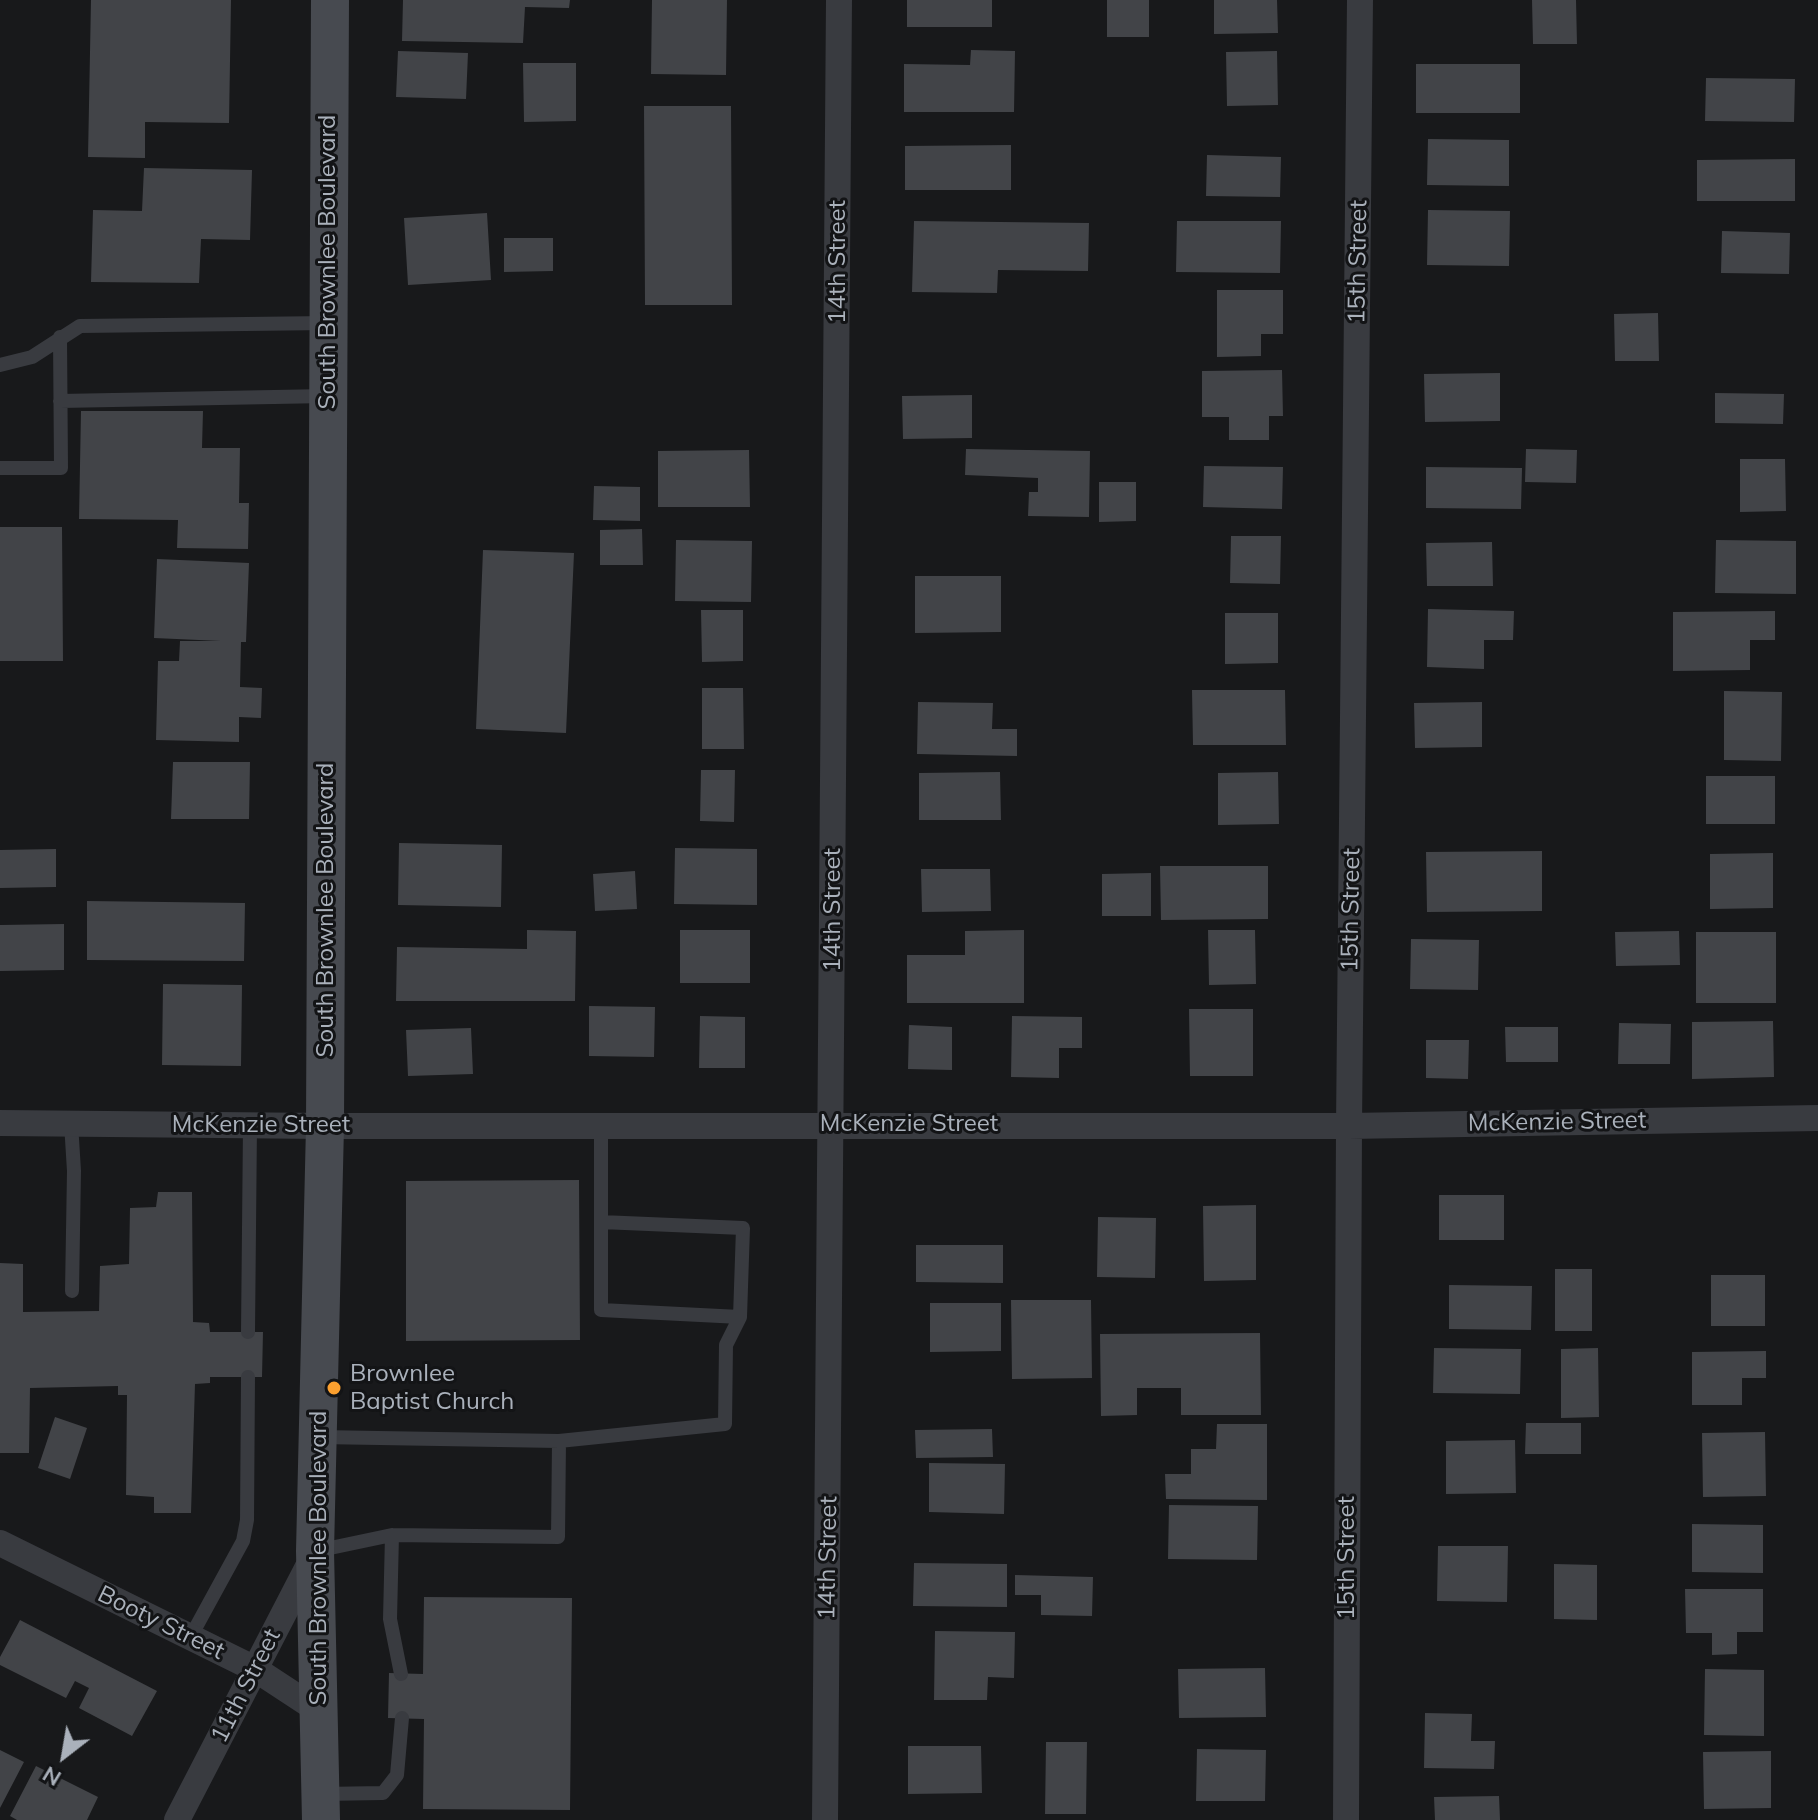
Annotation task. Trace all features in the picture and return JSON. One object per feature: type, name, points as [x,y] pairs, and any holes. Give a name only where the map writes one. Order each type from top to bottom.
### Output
[{"type":"main road","name":"South Brownlee Boulevard","points":[[320,1807],[315,1551],[325,1126],[330,0]]},
{"type":"street","name":"14th Street","points":[[825,1820],[839,0]]},
{"type":"street","name":"15th Street","points":[[1346,1820],[1360,0]]},
{"type":"street","name":"McKenzie Street","points":[[0,1123],[1349,1126],[1818,1118]]},
{"type":"street","name":"Booty Street","points":[[0,1543],[255,1669],[319,1711]]},
{"type":"street","name":"11th Street","points":[[177,1820],[315,1551]]},
{"type":"lane","points":[[0,365],[32,357],[80,326],[328,323]]},
{"type":"lane","points":[[0,468],[61,468],[60,337]]},
{"type":"lane","points":[[60,401],[327,396]]},
{"type":"lane","points":[[71,1123],[74,1171],[72,1291]]},
{"type":"lane","points":[[248,1332],[250,1125]]},
{"type":"lane","points":[[601,1125],[601,1310],[740,1317]]},
{"type":"lane","points":[[318,1437],[559,1441],[725,1424],[726,1345],[740,1317],[743,1228],[601,1222]]},
{"type":"lane","points":[[190,1638],[243,1541],[247,1520],[248,1377]]},
{"type":"lane","points":[[315,1551],[392,1535],[558,1537],[559,1441]]},
{"type":"lane","points":[[392,1535],[390,1619],[401,1674]]},
{"type":"lane","points":[[320,1807],[383,1793],[397,1775],[402,1718]]},
{"type":"building","points":[[91,0],[231,0],[229,123],[145,122],[145,158],[88,157]]},
{"type":"building","points":[[403,0],[570,0],[569,8],[525,7],[523,43],[402,41]]},
{"type":"building","points":[[652,0],[727,0],[726,75],[651,74]]},
{"type":"building","points":[[907,0],[992,0],[992,27],[907,27]]},
{"type":"building","points":[[1107,0],[1149,0],[1149,37],[1107,37]]},
{"type":"building","points":[[1214,0],[1277,0],[1278,33],[1214,34]]},
{"type":"building","points":[[1532,0],[1576,0],[1577,44],[1533,44]]},
{"type":"building","points":[[971,50],[1015,51],[1014,112],[904,112],[904,64],[970,65]]},
{"type":"building","points":[[398,51],[468,53],[466,99],[396,97]]},
{"type":"building","points":[[1277,51],[1278,105],[1227,106],[1226,52]]},
{"type":"building","points":[[523,63],[576,63],[576,121],[524,122]]},
{"type":"building","points":[[1416,64],[1520,64],[1520,113],[1416,113]]},
{"type":"building","points":[[1706,78],[1795,79],[1794,122],[1705,121]]},
{"type":"building","points":[[644,106],[731,106],[732,305],[645,305]]},
{"type":"building","points":[[1428,139],[1509,140],[1509,186],[1427,185]]},
{"type":"building","points":[[1011,145],[1011,190],[905,190],[905,146]]},
{"type":"building","points":[[1207,155],[1281,157],[1280,197],[1206,196]]},
{"type":"building","points":[[1795,159],[1795,201],[1697,201],[1697,160]]},
{"type":"building","points":[[144,168],[252,170],[250,240],[201,239],[199,283],[91,282],[93,210],[142,211]]},
{"type":"building","points":[[1428,210],[1510,211],[1509,266],[1427,265]]},
{"type":"building","points":[[487,213],[491,280],[408,285],[404,218]]},
{"type":"building","points":[[914,221],[1089,223],[1088,271],[998,270],[997,293],[912,292]]},
{"type":"building","points":[[1177,221],[1281,221],[1280,273],[1176,272]]},
{"type":"building","points":[[1722,231],[1790,233],[1789,274],[1721,273]]},
{"type":"building","points":[[504,238],[553,238],[553,271],[504,272]]},
{"type":"building","points":[[1217,290],[1283,290],[1283,334],[1261,334],[1261,356],[1217,357]]},
{"type":"building","points":[[1658,313],[1659,361],[1615,361],[1614,314]]},
{"type":"building","points":[[1282,370],[1283,416],[1269,416],[1269,440],[1229,440],[1229,417],[1202,417],[1202,371]]},
{"type":"building","points":[[1500,373],[1500,421],[1425,422],[1424,374]]},
{"type":"building","points":[[1715,393],[1784,394],[1783,424],[1715,423]]},
{"type":"building","points":[[972,395],[972,438],[903,439],[902,396]]},
{"type":"building","points":[[81,411],[203,411],[202,448],[240,448],[239,503],[249,503],[248,549],[177,548],[178,520],[79,519]]},
{"type":"building","points":[[966,449],[1090,451],[1089,517],[1028,516],[1029,492],[1038,492],[1038,478],[965,475]]},
{"type":"building","points":[[1526,449],[1577,450],[1576,483],[1525,482]]},
{"type":"building","points":[[749,450],[750,507],[658,507],[658,451]]},
{"type":"building","points":[[1740,459],[1785,459],[1786,511],[1740,512]]},
{"type":"building","points":[[1204,466],[1283,467],[1282,509],[1203,507]]},
{"type":"building","points":[[1426,467],[1522,468],[1521,509],[1426,508]]},
{"type":"building","points":[[1099,482],[1136,482],[1136,521],[1099,522]]},
{"type":"building","points":[[594,486],[640,487],[640,521],[593,520]]},
{"type":"building","points":[[0,527],[62,527],[63,661],[0,661]]},
{"type":"building","points":[[642,529],[643,565],[600,565],[600,530]]},
{"type":"building","points":[[1231,536],[1281,536],[1280,584],[1230,583]]},
{"type":"building","points":[[676,540],[752,541],[751,602],[675,601]]},
{"type":"building","points":[[1716,540],[1796,541],[1796,594],[1715,593]]},
{"type":"building","points":[[1492,542],[1493,586],[1427,586],[1426,543]]},
{"type":"building","points":[[483,550],[574,553],[566,733],[476,729]]},
{"type":"building","points":[[157,559],[249,563],[246,642],[241,642],[240,687],[262,688],[261,718],[239,717],[239,742],[156,740],[158,661],[179,661],[180,641],[221,641],[154,638]]},
{"type":"building","points":[[915,576],[1001,576],[1001,632],[915,633]]},
{"type":"building","points":[[1428,609],[1514,611],[1513,640],[1484,640],[1484,669],[1427,667]]},
{"type":"building","points":[[701,610],[743,610],[743,661],[702,662]]},
{"type":"building","points":[[1775,611],[1775,640],[1750,640],[1750,670],[1673,671],[1673,612]]},
{"type":"building","points":[[1225,613],[1278,613],[1278,663],[1225,664]]},
{"type":"building","points":[[702,688],[743,688],[744,749],[702,749]]},
{"type":"building","points":[[1192,690],[1285,690],[1286,745],[1193,745]]},
{"type":"building","points":[[1724,691],[1782,692],[1781,761],[1724,760]]},
{"type":"building","points":[[918,702],[993,703],[992,729],[1017,729],[1017,756],[917,754]]},
{"type":"building","points":[[1482,702],[1482,747],[1415,748],[1414,703]]},
{"type":"building","points":[[173,762],[250,762],[249,819],[171,819]]},
{"type":"building","points":[[701,770],[735,770],[734,822],[700,821]]},
{"type":"building","points":[[1000,772],[1001,820],[919,820],[919,773]]},
{"type":"building","points":[[1278,772],[1279,824],[1218,825],[1218,773]]},
{"type":"building","points":[[1706,776],[1775,776],[1775,824],[1706,824]]},
{"type":"building","points":[[399,843],[502,845],[501,907],[398,905]]},
{"type":"building","points":[[675,848],[757,849],[757,905],[674,904]]},
{"type":"building","points":[[56,849],[56,887],[0,888],[0,850]]},
{"type":"building","points":[[1542,851],[1542,911],[1427,912],[1426,852]]},
{"type":"building","points":[[1773,853],[1773,908],[1710,909],[1710,854]]},
{"type":"building","points":[[1160,866],[1268,866],[1268,919],[1161,920]]},
{"type":"building","points":[[921,869],[990,869],[991,911],[922,912]]},
{"type":"building","points":[[635,871],[637,909],[595,911],[593,874]]},
{"type":"building","points":[[1151,873],[1151,916],[1102,916],[1102,874]]},
{"type":"building","points":[[87,901],[245,903],[244,961],[87,960]]},
{"type":"building","points":[[64,924],[64,970],[0,971],[0,925]]},
{"type":"building","points":[[527,930],[576,931],[575,1001],[396,1001],[397,947],[527,949]]},
{"type":"building","points":[[680,930],[750,930],[750,983],[680,983]]},
{"type":"building","points":[[1024,930],[1024,1003],[907,1003],[907,955],[965,955],[965,931]]},
{"type":"building","points":[[1208,930],[1255,930],[1256,984],[1209,985]]},
{"type":"building","points":[[1679,931],[1680,965],[1616,966],[1615,932]]},
{"type":"building","points":[[1696,932],[1776,932],[1776,1003],[1696,1003]]},
{"type":"building","points":[[1411,939],[1479,940],[1478,990],[1410,989]]},
{"type":"building","points":[[163,984],[242,985],[241,1066],[162,1065]]},
{"type":"building","points":[[589,1006],[655,1007],[654,1057],[589,1056]]},
{"type":"building","points":[[1189,1009],[1253,1009],[1253,1076],[1190,1076]]},
{"type":"building","points":[[700,1016],[745,1017],[745,1068],[699,1068]]},
{"type":"building","points":[[1012,1016],[1082,1017],[1082,1048],[1059,1048],[1059,1078],[1011,1077]]},
{"type":"building","points":[[1773,1021],[1774,1077],[1692,1079],[1692,1022]]},
{"type":"building","points":[[1619,1023],[1671,1024],[1670,1064],[1618,1064]]},
{"type":"building","points":[[909,1025],[952,1027],[952,1070],[908,1069]]},
{"type":"building","points":[[1505,1027],[1558,1027],[1558,1062],[1506,1062]]},
{"type":"building","points":[[471,1028],[473,1074],[408,1076],[406,1030]]},
{"type":"building","points":[[1426,1040],[1469,1040],[1468,1079],[1426,1078]]},
{"type":"building","points":[[579,1180],[580,1340],[406,1341],[406,1181]]},
{"type":"building","points":[[158,1192],[192,1192],[193,1322],[209,1323],[210,1332],[263,1332],[262,1377],[210,1377],[210,1383],[195,1384],[191,1513],[154,1513],[154,1497],[126,1495],[127,1395],[118,1395],[118,1386],[30,1388],[29,1453],[0,1453],[0,1263],[23,1264],[23,1312],[99,1311],[100,1266],[129,1264],[130,1208],[156,1207]]},
{"type":"building","points":[[1439,1195],[1504,1195],[1504,1240],[1439,1240]]},
{"type":"building","points":[[1256,1205],[1256,1280],[1204,1281],[1203,1206]]},
{"type":"building","points":[[1098,1217],[1156,1218],[1155,1278],[1097,1277]]},
{"type":"building","points":[[916,1245],[1003,1245],[1003,1283],[916,1282]]},
{"type":"building","points":[[1555,1269],[1592,1269],[1592,1331],[1555,1331]]},
{"type":"building","points":[[1711,1275],[1765,1275],[1765,1326],[1711,1326]]},
{"type":"building","points":[[1449,1285],[1532,1286],[1531,1330],[1449,1329]]},
{"type":"building","points":[[1011,1300],[1091,1300],[1092,1378],[1012,1379]]},
{"type":"building","points":[[930,1303],[1001,1303],[1001,1351],[930,1352]]},
{"type":"building","points":[[1260,1333],[1261,1415],[1181,1415],[1181,1388],[1137,1388],[1137,1415],[1101,1416],[1100,1334]]},
{"type":"building","points":[[1434,1348],[1521,1349],[1520,1394],[1433,1393]]},
{"type":"building","points":[[1598,1348],[1599,1417],[1561,1418],[1561,1349]]},
{"type":"building","points":[[1766,1351],[1766,1378],[1742,1378],[1742,1405],[1692,1405],[1692,1352]]},
{"type":"building","points":[[55,1417],[87,1428],[70,1479],[38,1468]]},
{"type":"building","points":[[1526,1423],[1581,1423],[1581,1454],[1525,1454]]},
{"type":"building","points":[[1217,1424],[1267,1424],[1267,1500],[1166,1499],[1165,1474],[1191,1474],[1191,1449],[1216,1449]]},
{"type":"building","points":[[992,1429],[993,1457],[916,1458],[915,1430]]},
{"type":"building","points":[[1765,1432],[1766,1496],[1703,1497],[1702,1433]]},
{"type":"building","points":[[1515,1440],[1516,1493],[1446,1494],[1446,1441]]},
{"type":"building","points":[[929,1463],[1005,1464],[1004,1514],[929,1512]]},
{"type":"building","points":[[1169,1505],[1258,1506],[1257,1560],[1168,1559]]},
{"type":"building","points":[[1692,1524],[1763,1525],[1763,1573],[1692,1572]]},
{"type":"building","points":[[1438,1546],[1508,1546],[1507,1602],[1437,1601]]},
{"type":"building","points":[[914,1563],[1007,1564],[1007,1607],[913,1606]]},
{"type":"building","points":[[1554,1564],[1597,1565],[1597,1620],[1554,1619]]},
{"type":"building","points":[[1015,1575],[1093,1577],[1092,1616],[1041,1615],[1041,1595],[1015,1595]]},
{"type":"building","points":[[1685,1589],[1763,1589],[1763,1632],[1737,1632],[1737,1654],[1712,1655],[1712,1633],[1686,1633]]},
{"type":"building","points":[[424,1597],[572,1598],[570,1810],[423,1809],[424,1719],[388,1718],[389,1673],[423,1674]]},
{"type":"building","points":[[20,1620],[157,1691],[132,1736],[79,1708],[89,1688],[75,1681],[66,1698],[0,1665],[0,1657]]},
{"type":"building","points":[[935,1631],[1015,1632],[1014,1678],[988,1677],[987,1700],[934,1700]]},
{"type":"building","points":[[1265,1668],[1266,1717],[1179,1718],[1178,1669]]},
{"type":"building","points":[[1705,1669],[1764,1670],[1764,1736],[1704,1735]]},
{"type":"building","points":[[1425,1713],[1472,1714],[1471,1741],[1495,1741],[1494,1769],[1424,1768]]},
{"type":"building","points":[[1046,1742],[1087,1742],[1086,1814],[1045,1814]]},
{"type":"building","points":[[908,1746],[981,1746],[982,1793],[908,1794]]},
{"type":"building","points":[[1197,1749],[1266,1750],[1265,1801],[1196,1801]]},
{"type":"building","points":[[0,1750],[24,1762],[0,1808]]},
{"type":"building","points":[[1771,1751],[1771,1808],[1704,1809],[1703,1752]]},
{"type":"building","points":[[36,1766],[98,1797],[87,1820],[17,1820],[10,1816]]},
{"type":"building","points":[[1499,1796],[1500,1820],[1435,1820],[1434,1797]]},
{"type":"place","name":"Brownlee Baptist Church","points":[[334,1388]]}]
